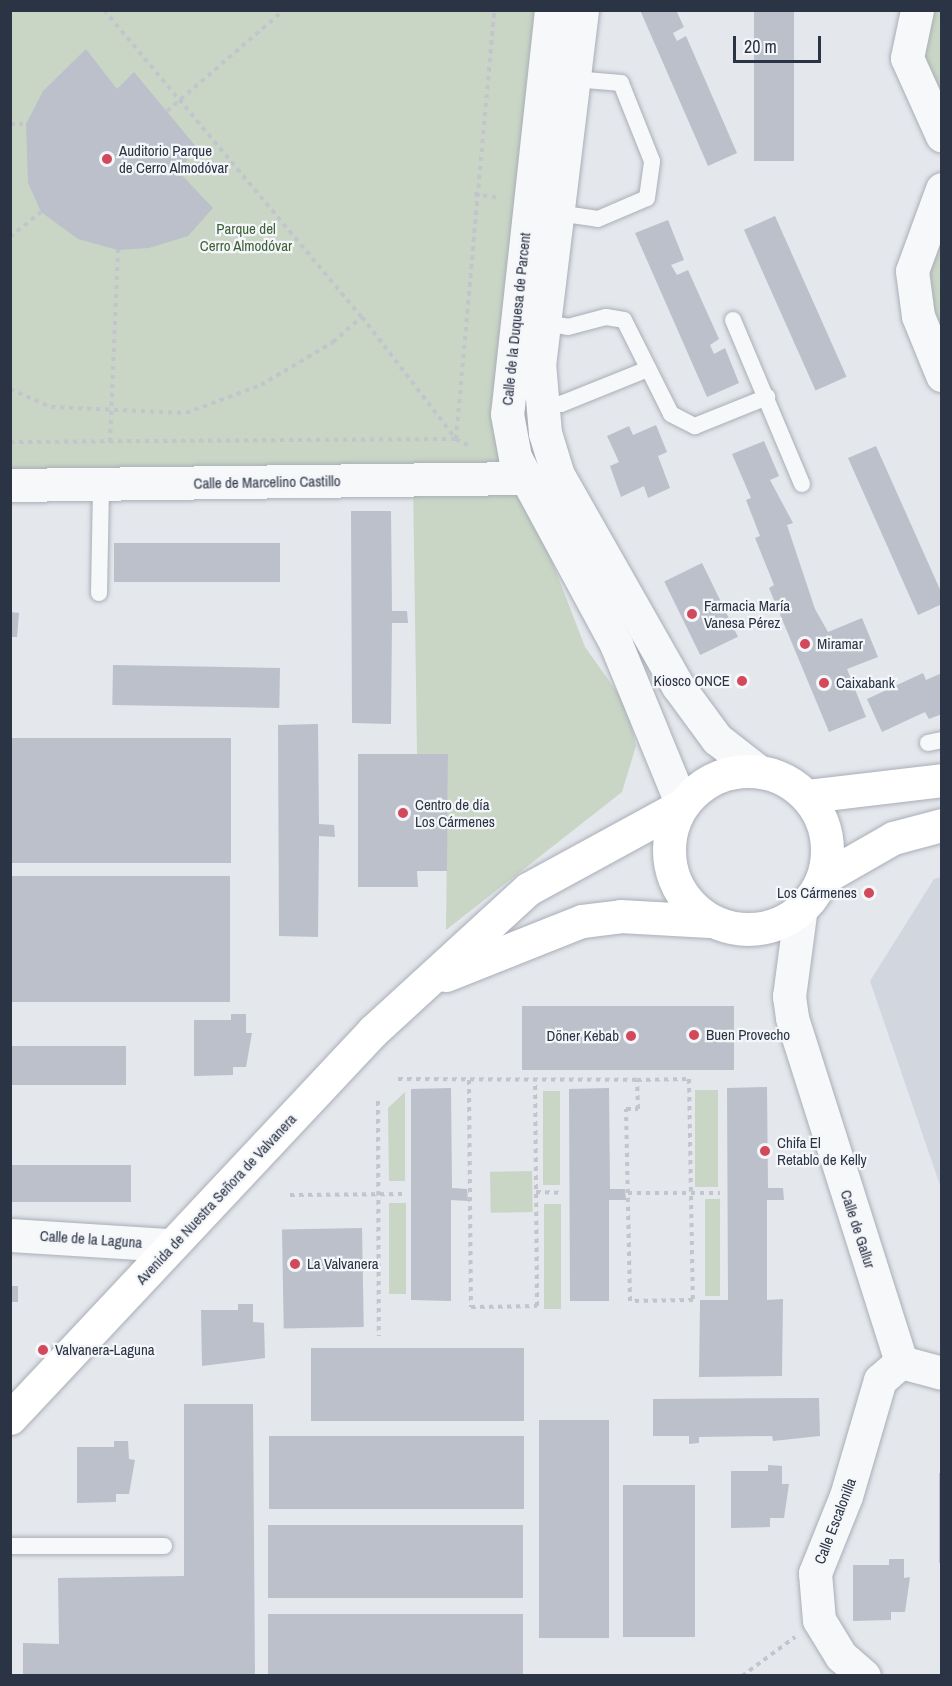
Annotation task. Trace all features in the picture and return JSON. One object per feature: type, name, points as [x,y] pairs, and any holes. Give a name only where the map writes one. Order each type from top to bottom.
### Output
[{"type":"main road","points":[[825,877],[828,834],[808,796],[785,779],[758,771],[729,773],[703,785],[682,805],[670,836],[670,869],[684,899],[710,921],[748,932],[800,914],[825,877],[893,838],[942,825]]},
{"type":"main road","points":[[808,796],[942,780]]},
{"type":"main road","name":"Avenida de Nuestra Señora de Valvanera","points":[[10,1418],[373,1031],[528,889],[682,805]]},
{"type":"main road","name":"Avenida de Nuestra Señora de Valvanera","points":[[425,984],[582,921],[620,916],[710,921]]},
{"type":"street","name":"Calle de la Duquesa de Parcent","points":[[550,10],[508,368],[507,414],[524,478],[616,644],[682,805]]},
{"type":"street","name":"Calle de la Duquesa de Parcent","points":[[582,10],[544,323],[539,405],[558,475],[663,662],[717,740],[758,771]]},
{"type":"street","points":[[917,10],[907,58],[942,136]]},
{"type":"street","points":[[942,189],[912,271],[918,316],[942,375]]},
{"type":"street","name":"Calle de Marcelino Castillo","points":[[10,485],[100,486],[524,478]]},
{"type":"street","name":"Calle de Gallur","points":[[800,914],[789,996],[792,1018],[901,1362]]},
{"type":"street","name":"Calle de la Laguna","points":[[10,1235],[171,1245]]},
{"type":"street","points":[[901,1362],[942,1373]]},
{"type":"street","name":"Calle Escalonilla","points":[[864,1676],[841,1656],[819,1620],[815,1573],[846,1496],[880,1380],[901,1362]]},
{"type":"lane","points":[[558,213],[598,219],[646,198],[652,161],[621,83],[573,79]]},
{"type":"lane","points":[[544,323],[568,327],[606,317],[624,320],[671,414],[695,426],[767,397]]},
{"type":"lane","points":[[733,320],[802,484]]},
{"type":"lane","points":[[539,405],[561,404],[648,369]]},
{"type":"lane","points":[[99,593],[100,486]]},
{"type":"lane","points":[[10,1546],[164,1546]]},
{"type":"path","points":[[104,10],[362,317],[456,439],[476,450]]},
{"type":"path","points":[[167,111],[284,10]]},
{"type":"path","points":[[456,439],[494,10]]},
{"type":"path","points":[[10,124],[26,124]]},
{"type":"path","points":[[10,237],[41,212]]},
{"type":"path","points":[[110,442],[108,410],[118,250]]},
{"type":"path","points":[[10,389],[51,407],[186,413],[261,385],[333,342],[362,317]]},
{"type":"path","points":[[10,442],[456,439]]},
{"type":"path","points":[[398,1079],[689,1079],[693,1300],[630,1301],[626,1109],[638,1109],[637,1080]]},
{"type":"path","points":[[469,1080],[471,1307],[537,1306],[535,1079]]},
{"type":"path","points":[[378,1101],[379,1336]]},
{"type":"path","points":[[536,1192],[559,1193]]},
{"type":"path","points":[[628,1193],[720,1193]]},
{"type":"path","points":[[290,1195],[402,1194]]},
{"type":"path","points":[[742,1676],[819,1620]]},
{"type":"shaded area","points":[[942,877],[941,1188],[870,981],[934,879]]},
{"type":"green space","name":"Parque del Cerro Almodóvar","points":[[10,11],[537,11],[537,469],[10,469]]},
{"type":"green space","points":[[917,11],[941,11],[941,136],[911,26]]},
{"type":"green space","points":[[941,177],[941,375],[918,316]]},
{"type":"green space","points":[[520,478],[585,647],[627,706],[636,746],[622,792],[446,930],[448,754],[417,754],[413,480]]},
{"type":"green space","points":[[695,1090],[718,1090],[718,1187],[695,1187]]},
{"type":"green space","points":[[543,1091],[560,1091],[560,1185],[543,1185]]},
{"type":"green space","points":[[405,1092],[405,1181],[389,1181],[388,1108]]},
{"type":"green space","points":[[532,1171],[533,1212],[491,1213],[490,1172]]},
{"type":"green space","points":[[705,1199],[720,1199],[720,1296],[705,1296]]},
{"type":"green space","points":[[389,1203],[406,1203],[406,1294],[389,1294]]},
{"type":"green space","points":[[544,1204],[561,1204],[561,1309],[544,1309]]},
{"type":"building","points":[[640,10],[676,10],[684,27],[673,33],[677,41],[686,36],[737,153],[708,166]]},
{"type":"building","points":[[754,10],[794,10],[794,161],[754,161]]},
{"type":"building","name":"Auditorio Parque de Cerro Almodóvar","points":[[86,49],[117,89],[134,72],[198,149],[177,170],[213,208],[188,236],[149,248],[118,250],[78,239],[41,212],[28,183],[26,124],[43,91]]},
{"type":"building","points":[[775,216],[847,377],[816,391],[744,230]]},
{"type":"building","points":[[668,220],[684,260],[671,265],[677,275],[688,270],[719,339],[710,345],[714,354],[725,348],[739,383],[707,397],[635,233]]},
{"type":"building","points":[[656,425],[667,452],[658,456],[670,488],[648,498],[644,486],[621,497],[610,466],[619,462],[607,436],[629,426],[633,435]]},
{"type":"building","points":[[764,441],[779,476],[770,480],[793,523],[787,525],[815,609],[828,632],[862,618],[878,657],[847,669],[866,717],[829,732],[769,588],[774,585],[755,538],[760,536],[746,500],[751,498],[732,454]]},
{"type":"building","points":[[876,446],[942,594],[942,604],[918,615],[848,458]]},
{"type":"building","points":[[351,511],[391,511],[392,611],[407,611],[408,623],[392,623],[391,724],[352,723]]},
{"type":"building","points":[[114,543],[280,543],[280,582],[114,582]]},
{"type":"building","points":[[702,563],[738,637],[700,655],[664,581]]},
{"type":"building","points":[[10,612],[19,613],[17,637],[10,637]]},
{"type":"building","points":[[113,665],[280,668],[279,708],[112,705]]},
{"type":"building","points":[[923,673],[926,680],[942,673],[942,714],[929,719],[925,712],[882,732],[867,699]]},
{"type":"building","points":[[318,724],[319,824],[334,825],[335,837],[319,836],[318,937],[279,936],[278,725]]},
{"type":"building","points":[[10,738],[231,738],[231,863],[10,863]]},
{"type":"building","name":"Centro de día Los Cármenes","points":[[358,754],[448,754],[447,871],[417,871],[418,887],[358,887]]},
{"type":"building","points":[[10,876],[230,876],[230,1002],[10,1002]]},
{"type":"building","points":[[522,1006],[734,1006],[734,1070],[522,1070]]},
{"type":"building","points":[[231,1014],[246,1014],[246,1033],[252,1033],[246,1067],[233,1067],[233,1075],[194,1076],[194,1020],[231,1020]]},
{"type":"building","points":[[10,1046],[126,1046],[126,1085],[10,1085]]},
{"type":"building","points":[[767,1087],[768,1188],[783,1188],[784,1200],[767,1200],[767,1300],[783,1299],[782,1376],[699,1377],[700,1300],[728,1300],[727,1088]]},
{"type":"building","points":[[451,1088],[452,1188],[467,1189],[468,1201],[451,1200],[451,1301],[411,1300],[411,1089]]},
{"type":"building","points":[[609,1088],[610,1189],[625,1189],[626,1200],[609,1200],[609,1301],[570,1301],[569,1089]]},
{"type":"building","points":[[10,1165],[131,1165],[131,1202],[10,1202]]},
{"type":"building","points":[[362,1228],[364,1327],[284,1328],[282,1229]]},
{"type":"building","points":[[10,1286],[18,1286],[18,1302],[10,1302]]},
{"type":"building","points":[[238,1304],[253,1304],[253,1322],[264,1323],[265,1358],[202,1366],[201,1310],[238,1310]]},
{"type":"building","points":[[311,1348],[524,1348],[524,1421],[311,1421]]},
{"type":"building","points":[[819,1398],[820,1436],[773,1441],[772,1436],[699,1437],[699,1443],[689,1444],[689,1436],[653,1436],[653,1399]]},
{"type":"building","points":[[184,1404],[253,1404],[255,1676],[23,1676],[23,1643],[59,1644],[58,1578],[184,1576]]},
{"type":"building","points":[[539,1420],[609,1420],[609,1638],[539,1638]]},
{"type":"building","points":[[269,1436],[524,1436],[524,1509],[269,1509]]},
{"type":"building","points":[[114,1441],[128,1441],[129,1459],[135,1460],[129,1494],[116,1494],[116,1502],[77,1503],[77,1447],[114,1447]]},
{"type":"building","points":[[768,1465],[782,1466],[782,1484],[789,1484],[784,1518],[770,1518],[770,1527],[731,1528],[731,1471],[768,1471]]},
{"type":"building","points":[[939,1473],[942,1473],[942,1563],[939,1563]]},
{"type":"building","points":[[623,1485],[695,1485],[695,1637],[623,1637]]},
{"type":"building","points":[[268,1525],[523,1525],[523,1598],[268,1598]]},
{"type":"building","points":[[889,1559],[904,1559],[904,1578],[910,1577],[905,1612],[891,1612],[891,1620],[853,1621],[853,1565],[889,1565]]},
{"type":"building","points":[[268,1614],[523,1614],[523,1676],[268,1676]]},
{"type":"place","name":"Auditorio Parque de Cerro Almodóvar","points":[[107,159]]},
{"type":"place","name":"Farmacia María Vanesa Pérez","points":[[692,614]]},
{"type":"place","name":"Miramar","points":[[805,644]]},
{"type":"place","name":"Kiosco ONCE","points":[[742,681]]},
{"type":"place","name":"Caixabank","points":[[824,683]]},
{"type":"place","name":"Centro de día Los Cármenes","points":[[403,813]]},
{"type":"place","name":"Los Cármenes","points":[[869,893]]},
{"type":"place","name":"Buen Provecho","points":[[694,1035]]},
{"type":"place","name":"Döner Kebab","points":[[631,1036]]},
{"type":"place","name":"Chifa El Retablo de Kelly","points":[[765,1151]]},
{"type":"place","name":"La Valvanera","points":[[295,1264]]},
{"type":"place","name":"Valvanera-Laguna","points":[[43,1350]]}]
